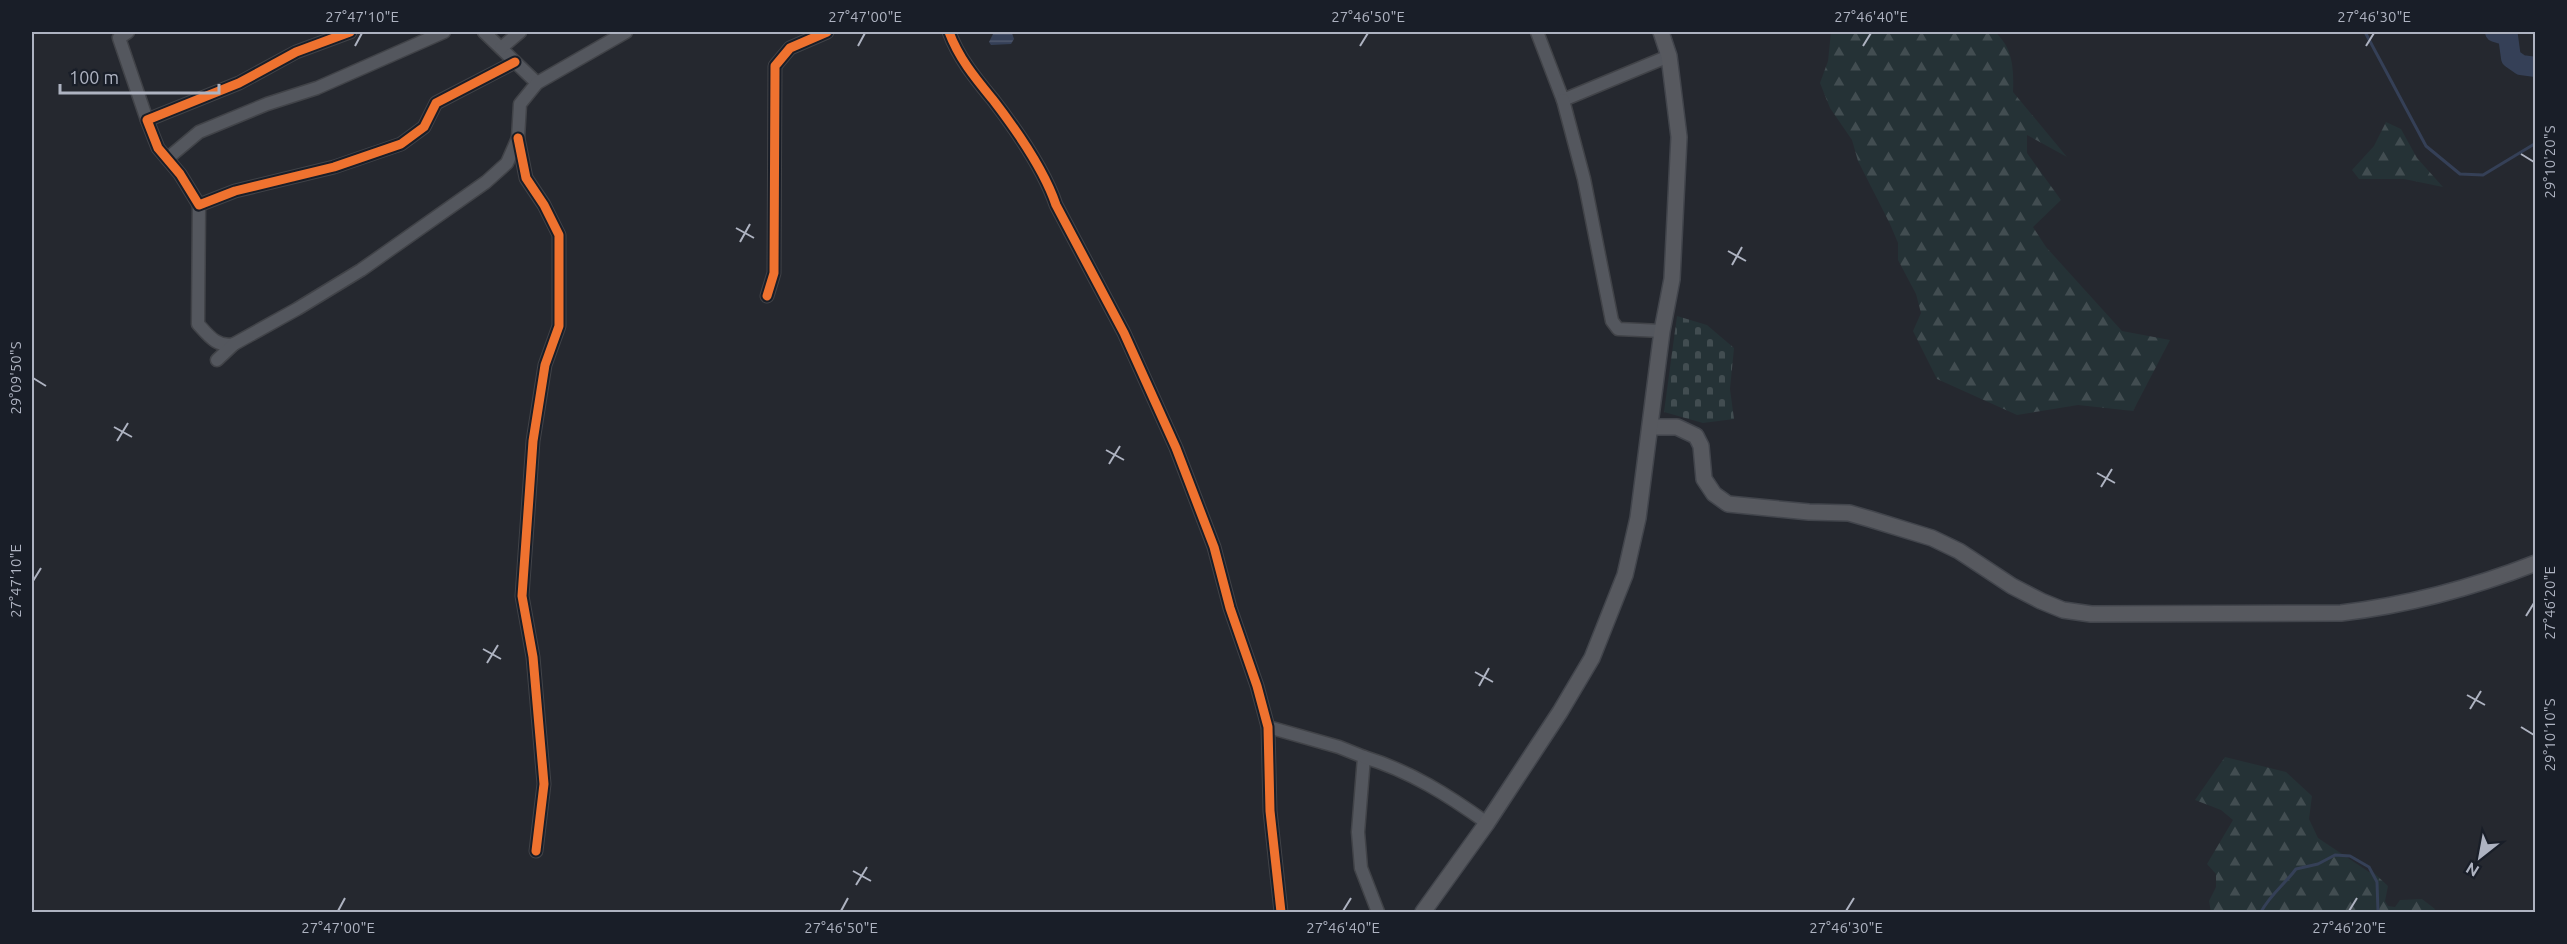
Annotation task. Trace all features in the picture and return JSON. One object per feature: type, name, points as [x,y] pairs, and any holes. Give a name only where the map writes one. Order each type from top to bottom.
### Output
[{"type":"main road","points":[[1423,912],[1487,823],[1560,712],[1592,658],[1625,575],[1638,518],[1662,331],[1672,279],[1679,137],[1669,56],[1661,32]]},
{"type":"main road","points":[[1650,427],[1677,427],[1696,436],[1701,446],[1704,479],[1714,494],[1728,504],[1799,512],[1849,513],[1932,538],[1959,551],[2012,586],[2063,610],[2091,614],[2341,613],[2381,608],[2471,588],[2535,564]]},
{"type":"street","points":[[128,32],[119,38],[158,148],[168,158],[200,205],[198,324],[216,342],[226,346],[234,344]]},
{"type":"street","points":[[147,120],[239,82],[296,52],[350,32]]},
{"type":"street","points":[[168,158],[200,132],[267,104],[317,88],[444,32]]},
{"type":"street","points":[[484,32],[537,83]]},
{"type":"street","points":[[501,48],[520,32]]},
{"type":"street","points":[[536,851],[544,784],[533,657],[522,596],[532,441],[545,365],[559,326],[559,235],[544,205],[526,178],[518,138],[520,104],[537,83],[626,32]]},
{"type":"street","points":[[767,297],[774,273],[775,66],[790,48],[827,32]]},
{"type":"street","points":[[949,32],[970,73],[995,102],[1050,187],[1056,205],[1124,333],[1176,448],[1214,547],[1230,608],[1268,727],[1270,811],[1281,912]]},
{"type":"street","points":[[1537,32],[1563,100],[1584,179],[1612,321],[1618,329],[1662,331]]},
{"type":"street","points":[[1563,100],[1669,56]]},
{"type":"street","points":[[200,205],[235,191],[334,167],[401,144],[424,127],[436,103],[514,62]]},
{"type":"street","points":[[217,360],[234,344],[361,270],[486,182],[507,163],[518,138]]},
{"type":"street","points":[[1268,727],[1399,767],[1444,793],[1487,823]]},
{"type":"street","points":[[1364,757],[1358,832],[1361,868],[1378,912]]},
{"type":"green space","points":[[1831,32],[1995,32],[2001,38],[2011,59],[2013,92],[2067,157],[2027,135],[2027,153],[2061,200],[2033,227],[2046,247],[2122,331],[2170,340],[2133,411],[2078,405],[2017,415],[1937,379],[1913,331],[1921,313],[1916,294],[1898,260],[1898,243],[1858,161],[1852,140],[1830,108],[1820,83],[1828,61]]},
{"type":"green space","points":[[2386,122],[2401,129],[2417,158],[2443,187],[2404,179],[2359,179],[2352,170],[2374,146]]},
{"type":"green space","points":[[1677,316],[1707,325],[1734,348],[1730,389],[1734,419],[1703,423],[1664,412]]},
{"type":"green space","points":[[2225,757],[2286,772],[2312,796],[2309,819],[2318,838],[2369,872],[2374,873],[2388,886],[2385,901],[2388,906],[2395,907],[2400,900],[2422,899],[2435,909],[2433,912],[2211,912],[2209,901],[2216,887],[2216,874],[2207,864],[2233,820],[2221,810],[2195,800]]},
{"type":"water","points":[[994,32],[1012,33],[1014,39],[1011,44],[991,45],[989,42]]},
{"type":"waterway","points":[[2365,32],[2426,146],[2460,174],[2483,175],[2536,143]]},
{"type":"waterway","points":[[2495,32],[2508,36],[2511,58],[2521,65],[2536,67]]},
{"type":"waterway","points":[[2261,912],[2296,869],[2318,864],[2335,855],[2350,856],[2369,867],[2377,882],[2378,912]]},
{"type":"cycle path","points":[[350,32],[296,52],[239,83],[147,120],[158,148],[180,174],[199,205],[235,191],[334,167],[401,144],[424,127],[436,103],[515,62]]},
{"type":"cycle path","points":[[767,296],[774,273],[775,66],[790,48],[827,32]]},
{"type":"cycle path","points":[[949,32],[974,77],[1021,138],[1051,191],[1056,205],[1124,333],[1176,448],[1214,547],[1230,608],[1257,686],[1268,727],[1270,811],[1281,912]]},
{"type":"cycle path","points":[[518,138],[526,178],[544,205],[559,235],[559,326],[545,365],[533,441],[522,596],[533,657],[544,784],[536,851]]}]
